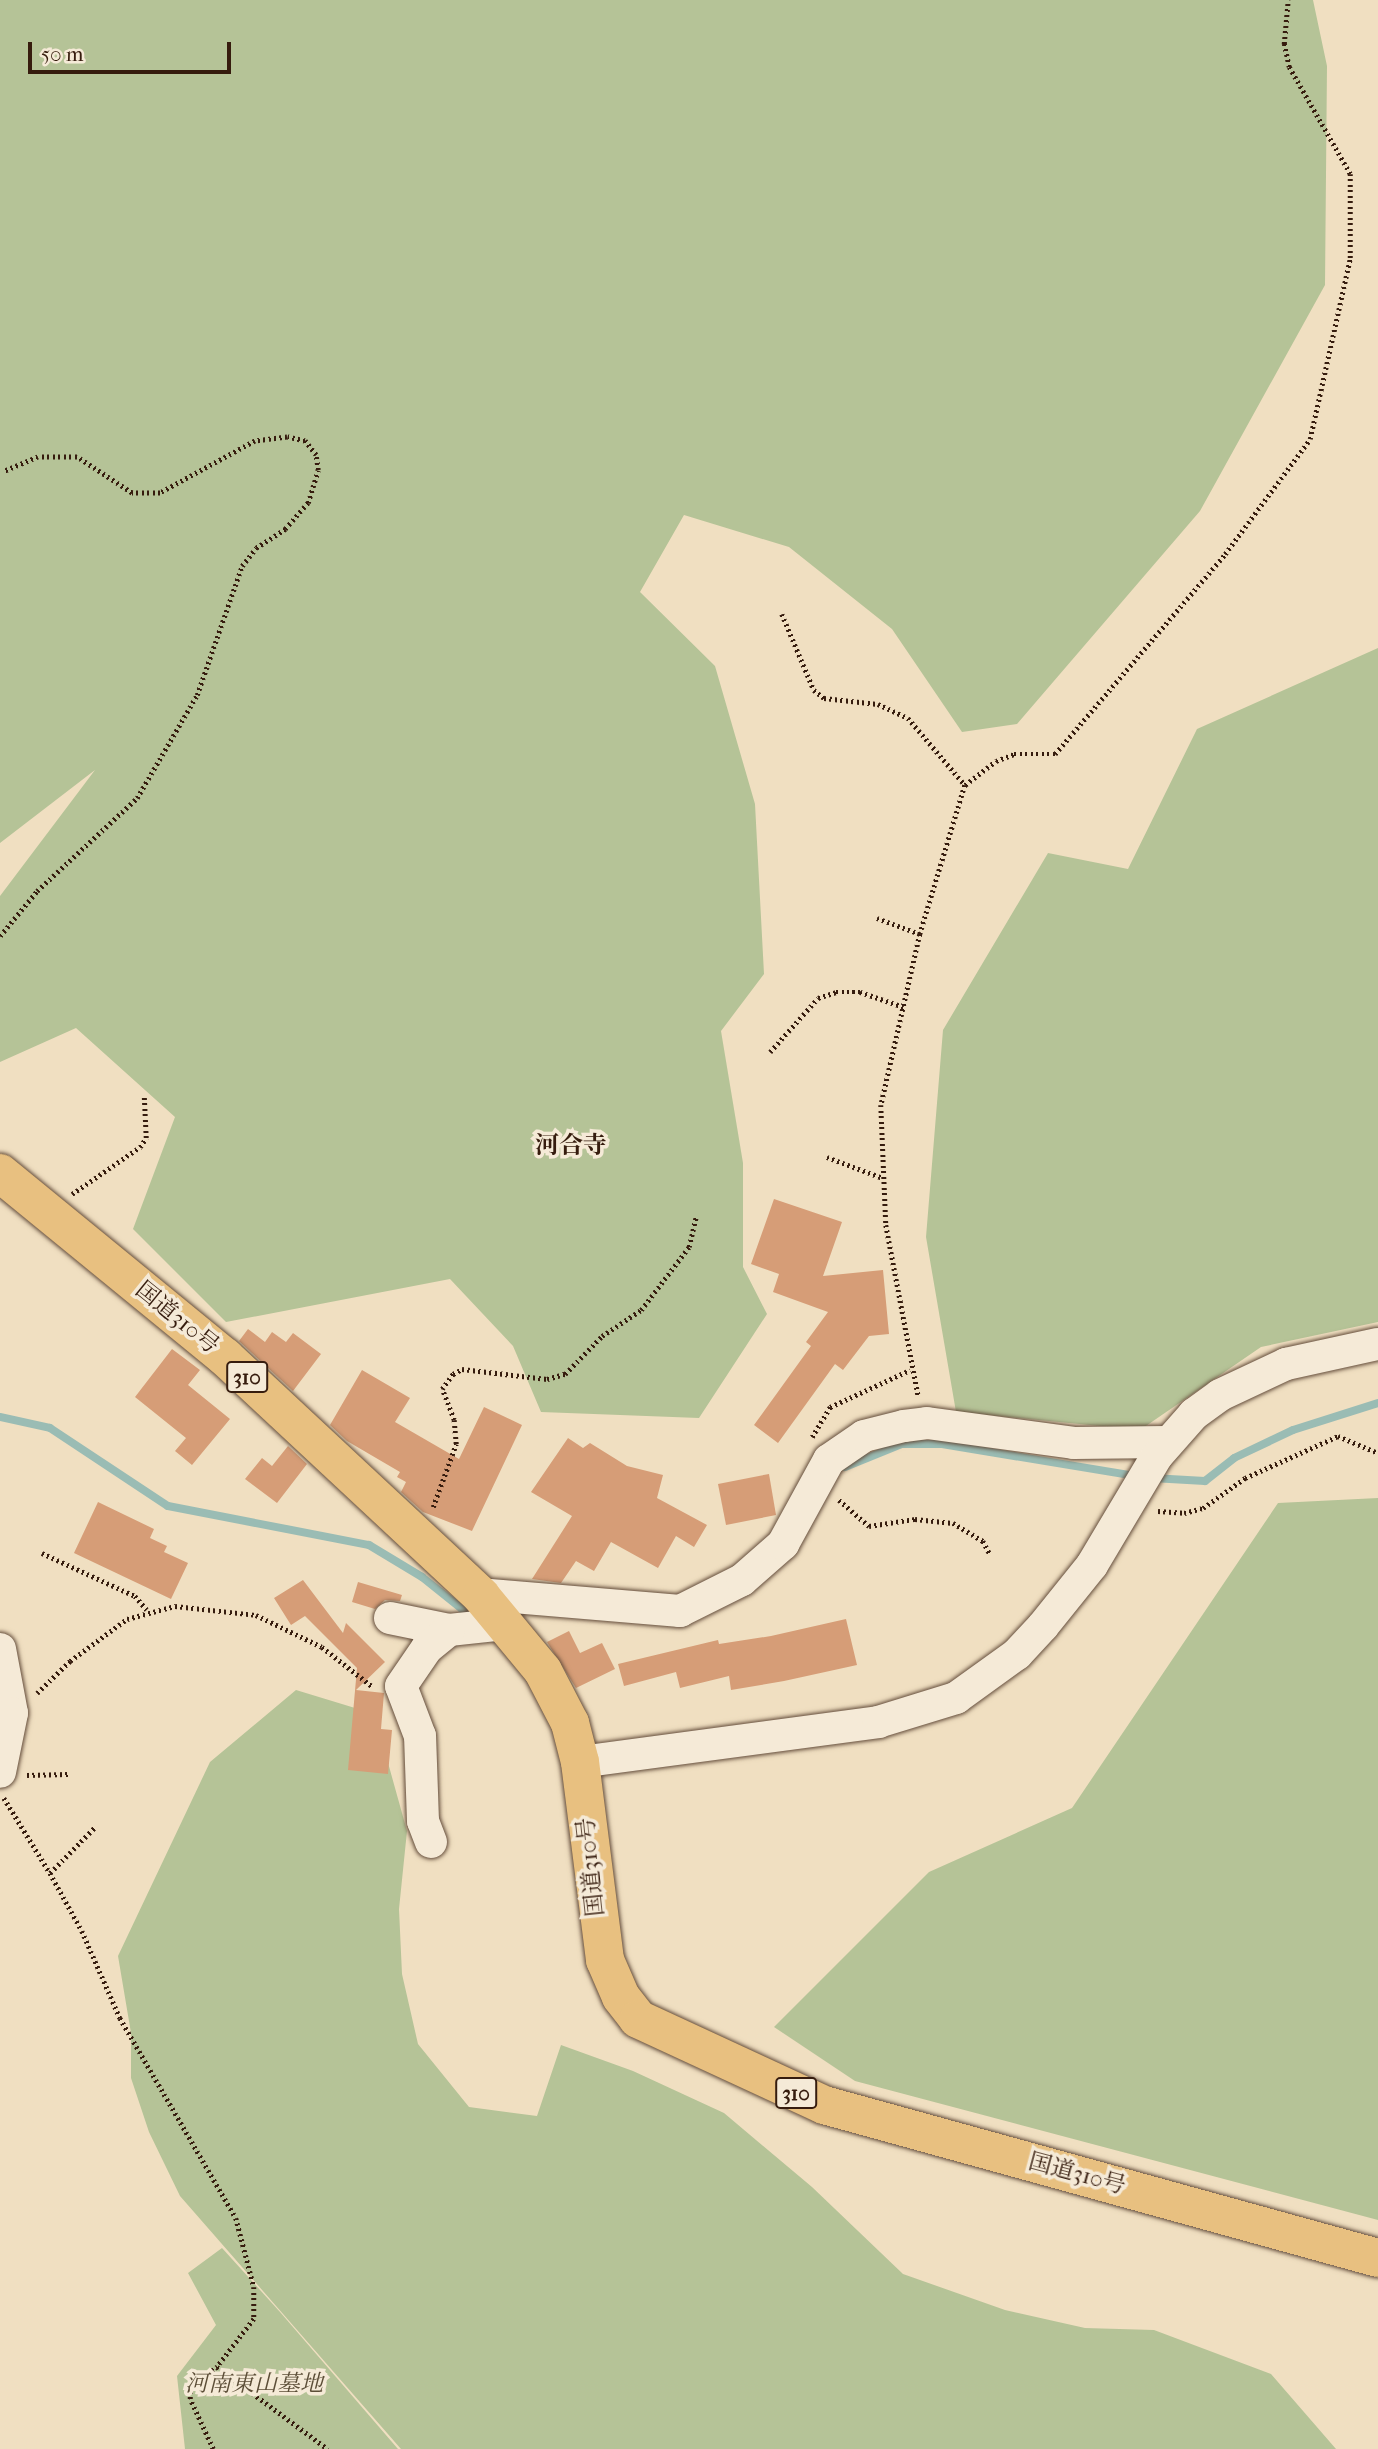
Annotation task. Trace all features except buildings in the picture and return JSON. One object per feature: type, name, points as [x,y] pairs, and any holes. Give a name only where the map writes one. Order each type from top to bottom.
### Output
[{"type":"highway","name":"国道310号","points":[[0,1173],[225,1357],[421,1539],[492,1609],[543,1671],[570,1723],[580,1762],[605,1960],[621,1997],[638,2018],[824,2105],[1378,2258]]},
{"type":"street","points":[[580,1762],[878,1723],[956,1698],[1017,1654],[1043,1626],[1092,1565],[1162,1449],[1194,1414],[1255,1377],[1286,1364],[1378,1344]]},
{"type":"street","points":[[431,1842],[423,1821],[420,1737],[401,1686],[428,1648],[449,1630],[492,1609],[680,1611],[742,1580],[783,1544],[800,1518],[817,1476],[845,1448],[864,1436],[927,1423],[1074,1443],[1162,1449]]},
{"type":"street","points":[[390,1618],[449,1630]]},
{"type":"street","points":[[0,1649],[12,1713],[7,1786]]},
{"type":"path","points":[[927,1423],[911,1370],[886,1225],[882,1096],[920,934],[965,785],[996,761],[1014,754],[1055,754],[1225,554],[1310,439],[1350,258],[1350,174],[1289,67],[1284,44],[1288,0]]},
{"type":"path","points":[[0,936],[37,891],[136,798],[197,695],[243,566],[256,548],[285,529],[308,503],[318,470],[316,455],[305,441],[287,437],[255,441],[160,493],[132,493],[77,457],[38,457],[3,472]]},
{"type":"path","points":[[782,614],[814,690],[824,698],[878,704],[908,718],[965,785]]},
{"type":"path","points":[[877,918],[920,934]]},
{"type":"path","points":[[770,1052],[818,998],[836,992],[860,992],[904,1007]]},
{"type":"path","points":[[47,1211],[139,1147],[146,1138],[144,1095]]},
{"type":"path","points":[[827,1157],[883,1178]]},
{"type":"path","points":[[421,1539],[456,1444],[454,1420],[443,1396],[445,1382],[462,1369],[547,1379],[565,1374],[602,1336],[640,1310],[689,1247],[696,1217]]},
{"type":"path","points":[[1129,1500],[1168,1513],[1203,1508],[1245,1478],[1338,1436],[1378,1453]]},
{"type":"path","points":[[832,1496],[846,1503],[869,1526],[915,1519],[953,1523],[983,1541],[990,1554]]},
{"type":"path","points":[[42,1553],[135,1596],[147,1610]]},
{"type":"path","points":[[12,1713],[101,1637],[147,1610],[200,1607],[256,1615],[322,1647],[368,1686],[401,1686]]},
{"type":"path","points":[[68,1774],[28,1773],[7,1786],[82,1931],[120,2018],[236,2218],[254,2287],[254,2319],[217,2367],[190,2387],[190,2399],[213,2449]]},
{"type":"path","points":[[50,1872],[96,1826]]},
{"type":"path","points":[[217,2367],[328,2449]]},
{"type":"green space","points":[[0,0],[1313,0],[1327,66],[1325,285],[1200,511],[1017,724],[962,732],[892,629],[789,547],[684,515],[640,592],[715,666],[755,804],[764,974],[721,1031],[743,1163],[743,1267],[767,1314],[699,1418],[541,1412],[513,1346],[450,1279],[226,1322],[133,1229],[175,1117],[76,1028],[0,1062],[0,896],[95,770],[0,843]]},
{"type":"green space","points":[[1378,648],[1378,1322],[1261,1347],[1140,1430],[956,1412],[926,1237],[943,1030],[1048,853],[1128,869],[1197,729]]},
{"type":"green space","points":[[1378,1498],[1378,2220],[855,2081],[774,2027],[929,1872],[1072,1808],[1278,1503]]},
{"type":"green space","points":[[296,1690],[355,1708],[385,1752],[407,1831],[399,1909],[402,1974],[418,2044],[469,2107],[537,2116],[561,2045],[633,2071],[724,2113],[812,2187],[903,2274],[1005,2310],[1085,2328],[1154,2330],[1271,2374],[1336,2449],[401,2449],[180,2196],[149,2132],[131,2078],[131,2033],[118,1956],[210,1762]]},
{"type":"green space","name":"河南東山墓地","points":[[222,2248],[398,2449],[185,2449],[177,2376],[216,2325],[188,2273]]},
{"type":"waterway","points":[[1152,1478],[1205,1481],[1234,1458],[1293,1430],[1378,1403]]},
{"type":"waterway","points":[[0,1417],[50,1428],[168,1506],[369,1545],[422,1577],[462,1609],[476,1610]]},
{"type":"waterway","points":[[845,1467],[902,1444],[942,1444],[1136,1476]]},
{"type":"district","name":"河合寺","points":[[571,1146]]}]
